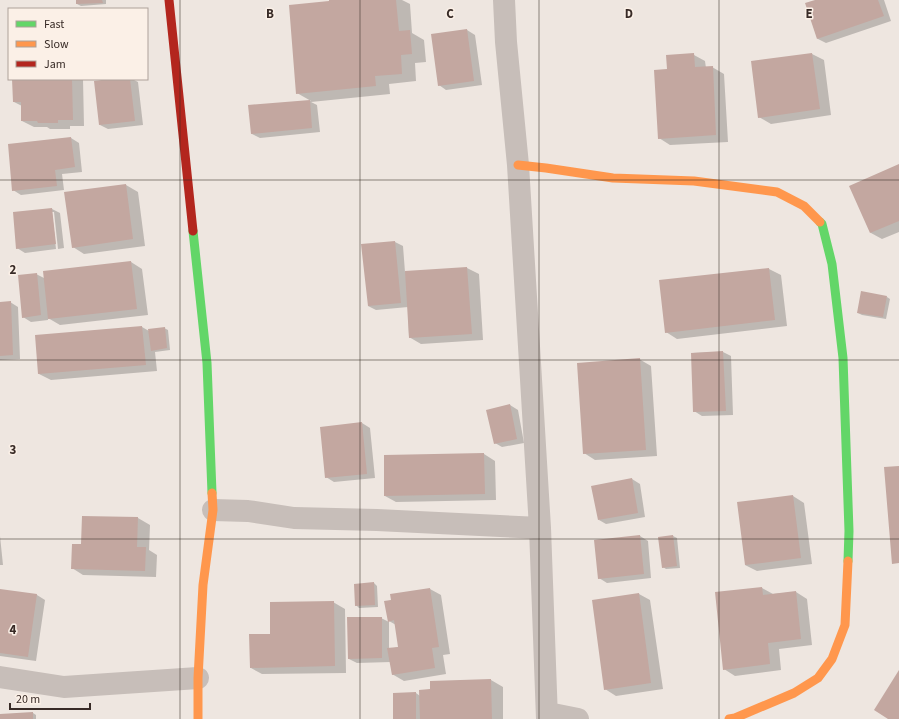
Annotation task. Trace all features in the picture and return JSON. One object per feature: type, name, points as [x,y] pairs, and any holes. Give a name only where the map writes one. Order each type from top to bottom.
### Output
[{"type":"street","points":[[169,0],[207,363],[213,510],[203,585],[198,678],[198,719]]},
{"type":"street","points":[[504,0],[506,42],[518,165],[540,528],[547,716],[578,719]]},
{"type":"street","points":[[518,165],[612,178],[694,181],[777,192],[804,206],[822,224],[832,264],[843,358],[850,531],[845,625],[832,659],[818,678],[794,693],[735,718],[729,719]]},
{"type":"street","points":[[213,510],[248,512],[294,518],[377,520],[540,528]]},
{"type":"street","points":[[0,677],[64,687],[198,678]]},
{"type":"building","points":[[76,0],[102,0],[103,3],[76,4]]},
{"type":"building","points":[[329,0],[396,0],[399,31],[410,30],[412,54],[401,55],[402,74],[375,76],[376,86],[296,94],[289,5]]},
{"type":"building","points":[[815,0],[878,0],[884,16],[817,39],[805,3]]},
{"type":"building","points":[[467,29],[474,81],[438,86],[431,34]]},
{"type":"building","points":[[694,53],[695,67],[713,66],[716,135],[658,139],[654,70],[667,69],[666,55]]},
{"type":"building","points":[[812,53],[820,109],[758,118],[751,61]]},
{"type":"building","points":[[12,80],[72,80],[73,120],[58,120],[58,123],[21,121],[21,102],[13,102]]},
{"type":"building","points":[[130,80],[135,121],[99,125],[94,81]]},
{"type":"building","points":[[310,100],[312,128],[251,134],[248,105]]},
{"type":"building","points":[[71,137],[75,167],[55,170],[57,186],[12,191],[8,144]]},
{"type":"building","points":[[899,164],[899,221],[870,233],[849,186]]},
{"type":"building","points":[[126,184],[133,239],[72,248],[64,192]]},
{"type":"building","points":[[52,208],[56,244],[16,249],[13,212]]},
{"type":"building","points":[[395,241],[401,303],[368,306],[361,244]]},
{"type":"building","points":[[131,261],[137,309],[48,319],[43,271]]},
{"type":"building","points":[[467,267],[472,334],[409,338],[405,271]]},
{"type":"building","points":[[769,268],[775,320],[665,333],[659,280]]},
{"type":"building","points":[[37,273],[41,315],[22,318],[18,275]]},
{"type":"building","points":[[861,291],[887,296],[883,317],[857,313]]},
{"type":"building","points":[[11,301],[13,355],[0,356],[0,302]]},
{"type":"building","points":[[142,326],[146,365],[38,374],[35,335]]},
{"type":"building","points":[[165,327],[167,348],[151,351],[148,329]]},
{"type":"building","points":[[723,351],[726,411],[693,412],[691,353]]},
{"type":"building","points":[[640,358],[646,450],[583,454],[577,363]]},
{"type":"building","points":[[510,404],[517,439],[494,444],[486,410]]},
{"type":"building","points":[[362,422],[367,474],[325,478],[320,427]]},
{"type":"building","points":[[484,453],[485,494],[384,496],[384,455]]},
{"type":"building","points":[[899,466],[899,563],[892,564],[884,467]]},
{"type":"building","points":[[632,478],[638,513],[598,520],[591,486]]},
{"type":"building","points":[[793,495],[801,558],[745,565],[737,502]]},
{"type":"building","points":[[82,516],[138,517],[137,547],[146,547],[145,571],[71,569],[72,544],[81,544]]},
{"type":"building","points":[[640,535],[644,574],[598,579],[594,540]]},
{"type":"building","points":[[673,535],[677,566],[662,568],[658,537]]},
{"type":"building","points":[[374,582],[375,605],[355,606],[354,584]]},
{"type":"building","points":[[762,587],[763,595],[796,591],[801,639],[768,643],[770,664],[723,670],[715,592]]},
{"type":"building","points":[[430,588],[439,647],[432,648],[435,668],[392,675],[387,648],[398,647],[394,620],[388,622],[384,601],[391,600],[390,594]]},
{"type":"building","points":[[0,589],[37,594],[28,657],[0,653]]},
{"type":"building","points":[[639,593],[651,683],[604,690],[592,600]]},
{"type":"building","points":[[334,601],[335,666],[250,668],[249,634],[270,634],[270,602]]},
{"type":"building","points":[[347,617],[382,617],[382,658],[348,659]]},
{"type":"building","points":[[899,670],[899,719],[888,719],[874,710]]},
{"type":"building","points":[[491,679],[492,719],[420,719],[419,690],[430,689],[430,681]]},
{"type":"building","points":[[416,692],[416,719],[393,719],[393,693]]},
{"type":"building","points":[[33,712],[33,719],[0,719],[0,714]]},
{"type":"traffic: fast","points":[[820,222],[822,224],[832,264],[843,358],[849,531],[848,561]]},
{"type":"traffic: fast","points":[[193,231],[207,363],[212,493]]},
{"type":"traffic: slow","points":[[518,165],[613,178],[694,181],[777,192],[804,206],[820,222]]},
{"type":"traffic: slow","points":[[198,719],[198,678],[203,585],[213,510],[212,493]]},
{"type":"traffic: slow","points":[[729,719],[735,718],[794,693],[818,678],[832,659],[845,625],[848,561]]},
{"type":"traffic: jam","points":[[169,0],[193,231]]}]
